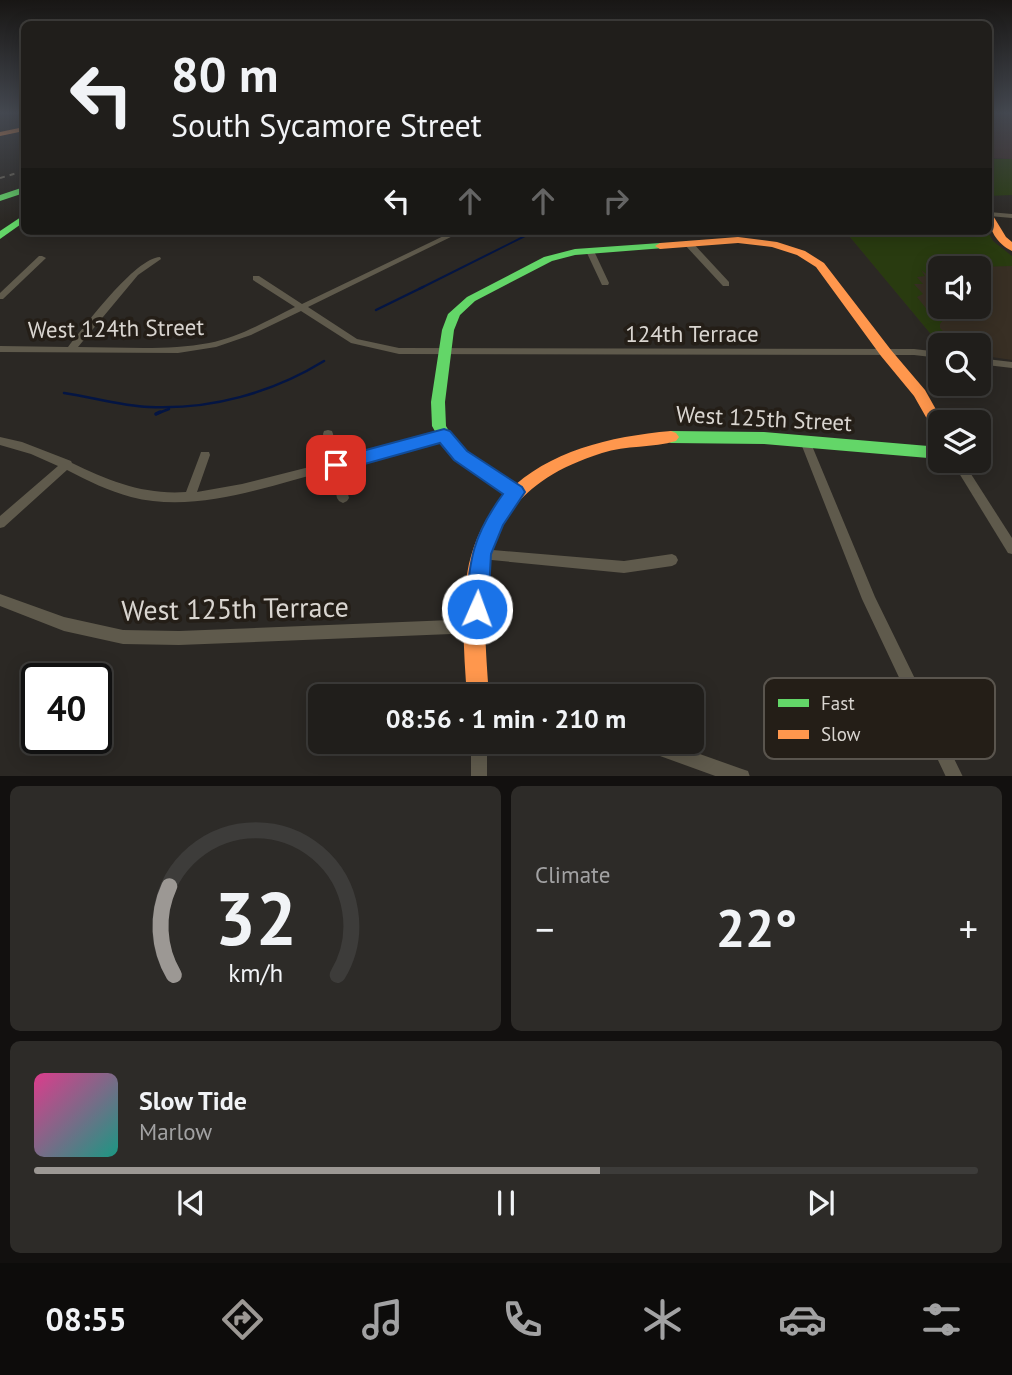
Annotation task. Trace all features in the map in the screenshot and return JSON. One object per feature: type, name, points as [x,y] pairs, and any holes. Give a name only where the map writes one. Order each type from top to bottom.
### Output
[{"type":"main road","points":[[0,191],[21,184]]},
{"type":"main road","points":[[0,198],[21,191]]},
{"type":"main road","points":[[0,223],[21,211]]},
{"type":"main road","points":[[0,236],[21,220]]},
{"type":"main road","points":[[992,221],[1002,239],[1012,248]]},
{"type":"main road","points":[[478,684],[477,592],[481,554],[494,522],[515,492],[461,456],[444,436],[437,418],[450,320],[464,304],[548,259],[590,251],[755,240],[781,246],[808,257],[825,270],[886,353],[920,393],[929,410]]},
{"type":"main road","name":"West 125th Street","points":[[515,492],[555,464],[587,450],[655,436],[742,436],[928,452]]},
{"type":"street","points":[[992,215],[1012,216]]},
{"type":"street","name":"West 124th Street","points":[[0,349],[201,348],[237,338],[452,235]]},
{"type":"street","points":[[688,243],[726,284]]},
{"type":"street","points":[[590,251],[605,283]]},
{"type":"street","points":[[0,297],[42,258]]},
{"type":"street","points":[[71,349],[135,273],[157,259]]},
{"type":"street","name":"124th Terrace","points":[[256,278],[342,334],[365,345],[400,351],[928,355]]},
{"type":"street","points":[[991,363],[1012,365]]},
{"type":"street","points":[[328,434],[344,498]]},
{"type":"street","points":[[0,441],[38,450],[133,494],[165,497],[225,492],[444,436]]},
{"type":"street","points":[[805,441],[869,599],[907,678]]},
{"type":"street","points":[[190,496],[205,455]]},
{"type":"street","points":[[0,523],[66,464]]},
{"type":"street","points":[[964,473],[1012,549]]},
{"type":"street","points":[[481,554],[624,566],[673,560]]},
{"type":"street","name":"West 125th Terrace","points":[[0,600],[64,624],[123,637],[179,638],[477,626]]},
{"type":"street","points":[[479,754],[479,776]]},
{"type":"street","points":[[679,754],[742,776]]},
{"type":"street","points":[[947,759],[955,776]]},
{"type":"shaded area","points":[[992,148],[1012,148],[1012,159],[992,158]]},
{"type":"shaded area","points":[[848,235],[989,235],[1012,257],[1012,360],[991,357],[991,333],[930,333]]},
{"type":"green space","points":[[992,159],[1012,159],[1012,195],[992,196]]},
{"type":"green space","points":[[848,235],[989,235],[1012,256],[1012,266],[991,267],[991,256],[928,256],[928,275],[921,270],[925,276],[917,277],[923,284],[914,284],[923,294],[917,297],[928,311],[928,319],[944,319],[940,328],[945,333],[930,333]]},
{"type":"waterway","points":[[423,287],[527,235]]},
{"type":"waterway","points":[[376,310],[423,287]]},
{"type":"waterway","points":[[419,289],[423,287]]},
{"type":"waterway","points":[[64,393],[138,406],[195,406],[262,390],[324,361]]},
{"type":"waterway","points":[[160,412],[156,414],[169,409]]},
{"type":"railway","points":[[0,178],[21,172]]},
{"type":"traffic: fast","points":[[0,198],[21,191]]},
{"type":"traffic: fast","points":[[0,236],[21,220]]},
{"type":"traffic: fast","points":[[515,492],[461,455],[450,445],[439,426],[438,402],[448,330],[454,314],[471,299],[548,259],[575,252],[660,246]]},
{"type":"traffic: fast","points":[[671,437],[764,438],[928,452]]},
{"type":"traffic: slow","points":[[992,221],[1002,239],[1012,248]]},
{"type":"traffic: slow","points":[[660,246],[738,240],[773,244],[801,253],[820,265],[886,353],[920,393],[929,410]]},
{"type":"traffic: slow","points":[[477,684],[474,618],[477,572],[486,539],[501,511],[522,488],[547,470],[575,456],[606,446],[671,437]]},
{"type":"route","points":[[336,465],[444,436],[461,456],[515,492],[494,522],[481,554],[477,609]]}]
